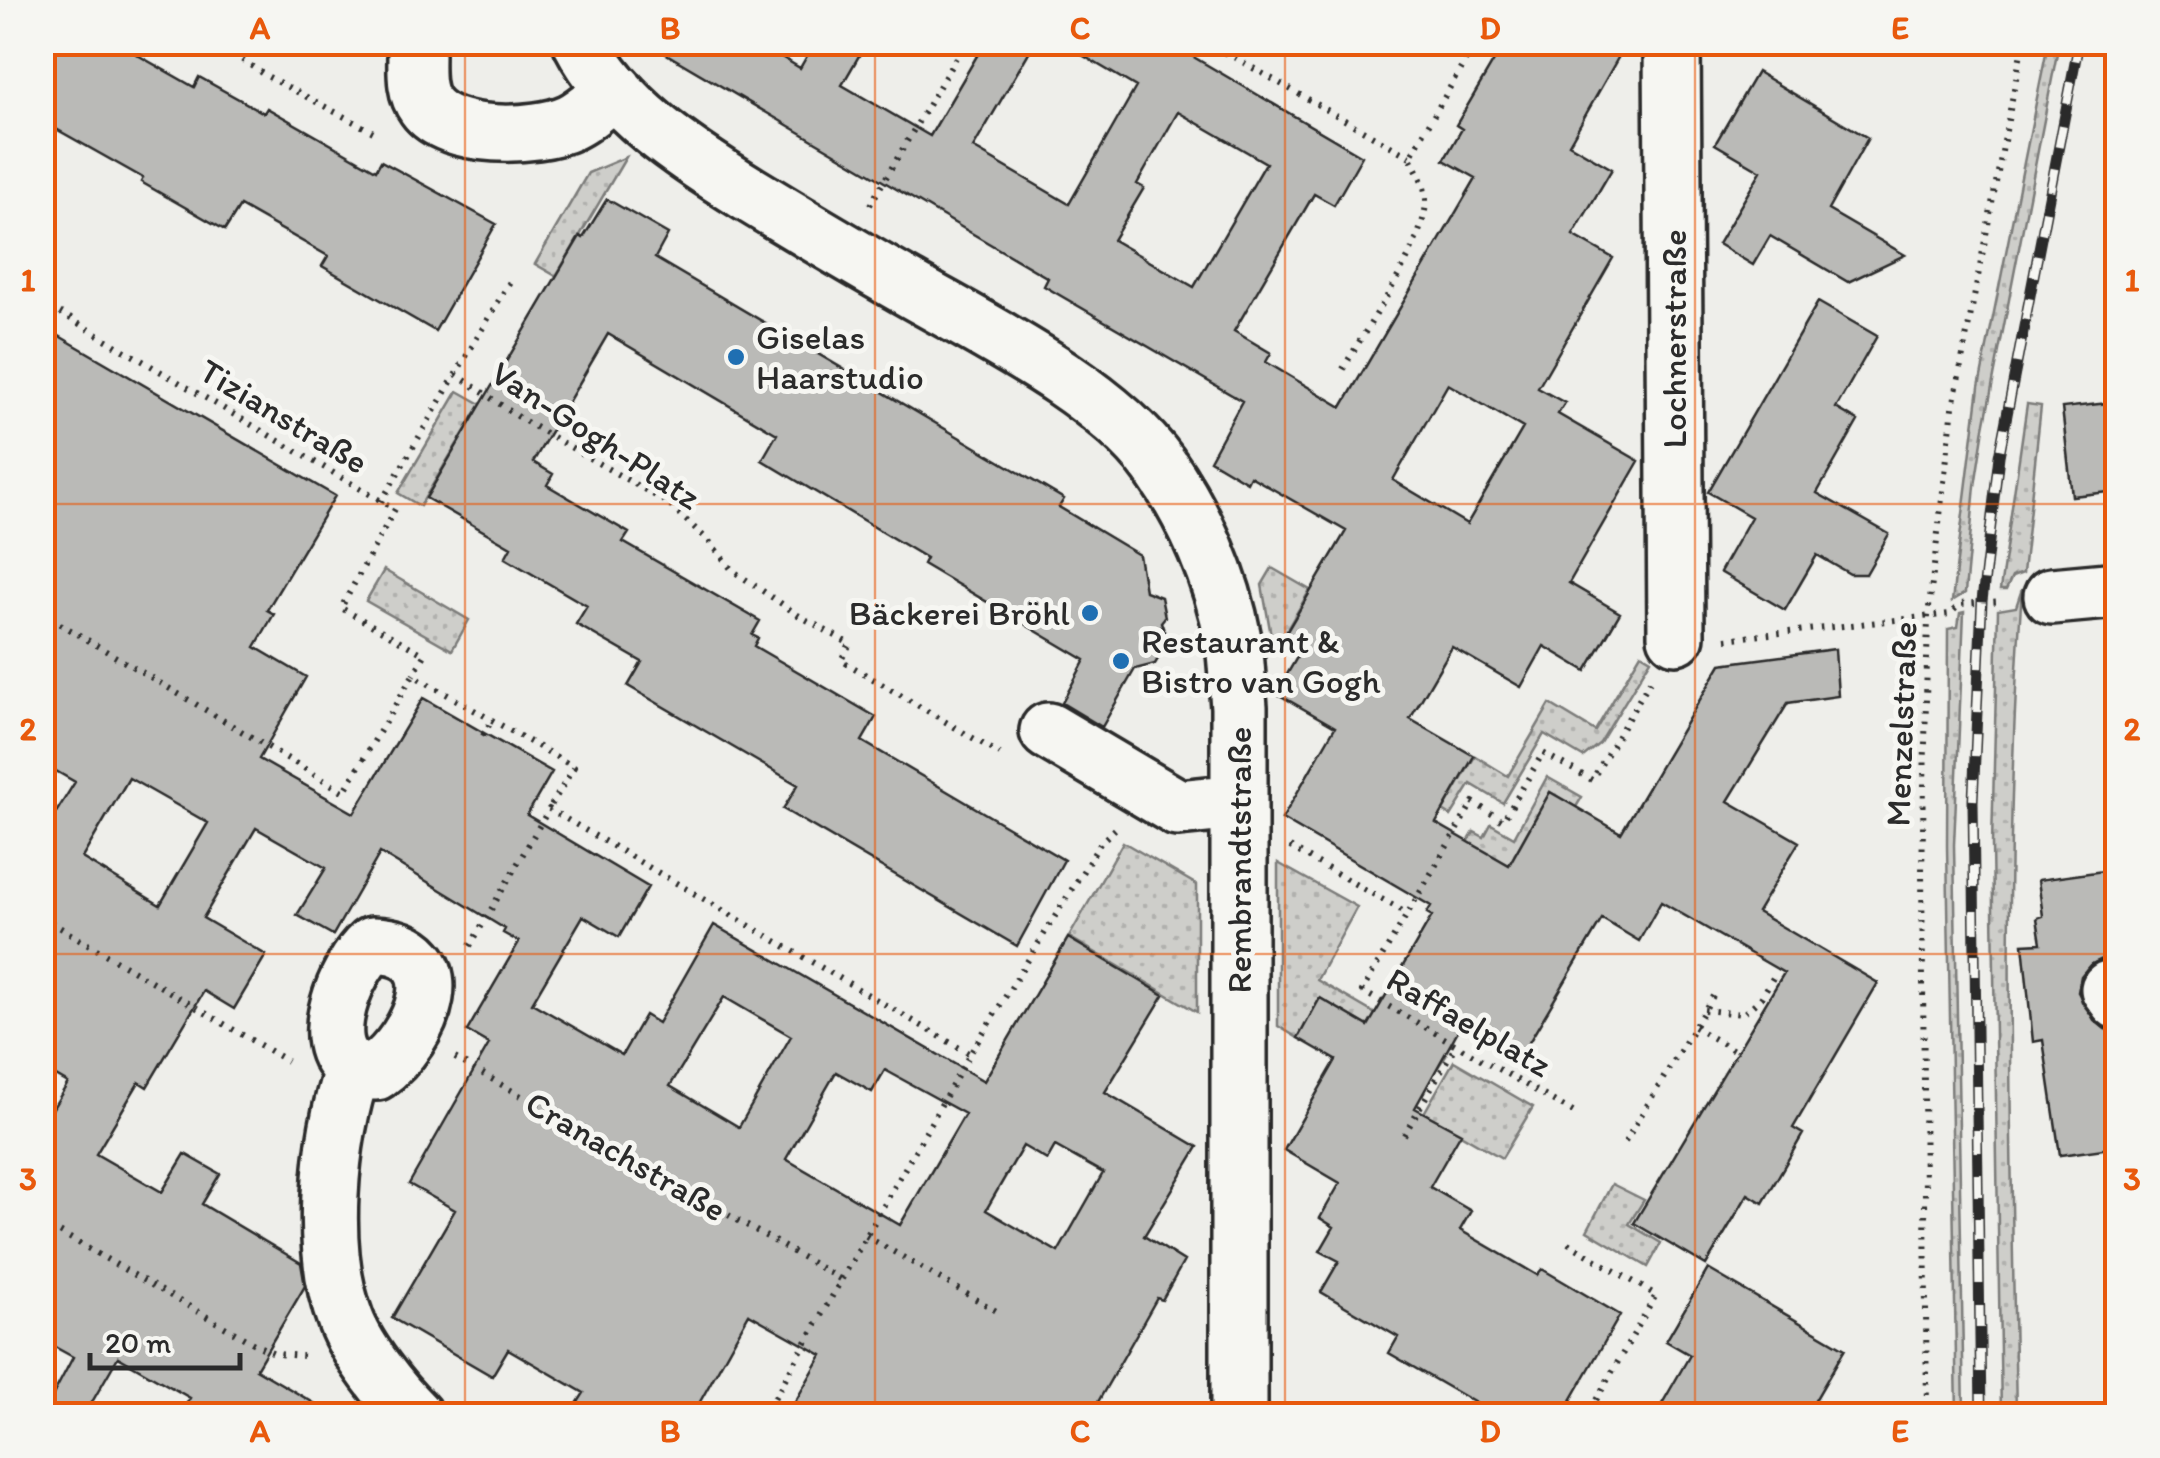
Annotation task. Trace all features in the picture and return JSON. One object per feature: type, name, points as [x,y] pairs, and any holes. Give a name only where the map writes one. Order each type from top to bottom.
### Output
[{"type":"street","name":"Rembrandtstraße","points":[[581,42],[614,90],[668,140],[843,251],[1029,356],[1122,424],[1157,462],[1190,513],[1227,612],[1234,643],[1238,707],[1239,1416]]},
{"type":"street","name":"Lochnerstraße","points":[[1672,42],[1676,636]]},
{"type":"street","points":[[416,53],[416,80],[424,105],[439,120],[459,128],[529,133],[572,122],[614,90]]},
{"type":"street","points":[[2052,596],[2118,590]]},
{"type":"street","points":[[1048,731],[1178,808],[1237,819]]},
{"type":"street","points":[[348,1081],[376,1072],[394,1059],[411,1034],[422,1010],[428,980],[409,952],[372,945],[361,955],[344,986],[334,1020],[348,1081],[332,1176],[330,1250],[347,1323],[380,1376],[414,1416]]},
{"type":"path","points":[[843,251],[965,42]]},
{"type":"path","points":[[1207,42],[1410,158],[1425,187],[1426,205],[1418,236],[1344,369]]},
{"type":"path","points":[[1410,158],[1476,42]]},
{"type":"path","name":"Menzelstraße","points":[[1927,1416],[1922,1028],[1928,616],[1954,407],[2023,42]]},
{"type":"path","name":"Tizianstraße","points":[[42,302],[381,502],[512,278]]},
{"type":"path","name":"Van-Gogh-Platz","points":[[456,374],[524,420],[666,502],[710,540],[732,570],[798,615],[850,644],[841,660]]},
{"type":"path","points":[[42,613],[344,792],[425,655],[341,608],[394,509],[381,502]]},
{"type":"path","points":[[1676,636],[1710,641],[1950,614],[1960,604],[2006,601],[2019,580],[2052,596]]},
{"type":"path","name":"Raffaelplatz","points":[[1572,1112],[1362,992],[1473,802],[1503,820],[1542,753],[1592,780],[1676,636]]},
{"type":"path","points":[[413,675],[574,767],[460,964],[428,980]]},
{"type":"path","points":[[483,736],[493,718]]},
{"type":"path","points":[[549,809],[970,1054]]},
{"type":"path","name":"Raffaelplatz","points":[[1237,819],[1406,913]]},
{"type":"path","points":[[764,1416],[970,1054],[1101,842],[1120,825]]},
{"type":"path","points":[[42,917],[348,1081]]},
{"type":"path","points":[[1704,1010],[1743,1014],[1762,998],[1774,976],[1780,980]]},
{"type":"path","points":[[1625,1142],[1716,990]]},
{"type":"path","points":[[1694,1027],[1737,1052]]},
{"type":"path","name":"Cranachstraße","points":[[411,1034],[840,1279]]},
{"type":"path","points":[[1404,1134],[1456,1044]]},
{"type":"path","points":[[42,1222],[256,1345],[277,1354],[302,1356]]},
{"type":"path","points":[[866,1236],[1000,1313]]},
{"type":"path","points":[[1568,1244],[1656,1294],[1587,1416]]},
{"type":"shaded area","points":[[2048,43],[2059,43],[1984,428],[1965,593],[1952,601],[1979,387]]},
{"type":"shaded area","points":[[626,157],[556,276],[535,264],[588,173]]},
{"type":"shaded area","points":[[458,391],[481,404],[420,506],[398,493]]},
{"type":"shaded area","points":[[2027,404],[2041,406],[2023,573],[2012,577],[2006,590],[2000,590]]},
{"type":"shaded area","points":[[1272,568],[1310,590],[1274,652],[1262,585]]},
{"type":"shaded area","points":[[384,570],[469,620],[452,650],[366,601]]},
{"type":"shaded area","points":[[2022,589],[2010,899],[2016,1415],[2001,1416],[1992,844],[1998,610],[2016,607]]},
{"type":"shaded area","points":[[1964,612],[1954,845],[1964,1415],[1957,1416],[1947,846],[1948,629],[1958,627],[1960,613]]},
{"type":"shaded area","points":[[1641,653],[1651,659],[1600,743],[1583,757],[1544,734],[1503,803],[1471,784],[1451,816],[1443,811],[1475,756],[1508,776],[1550,704],[1595,731]]},
{"type":"shaded area","points":[[1547,777],[1582,797],[1576,807],[1550,792],[1509,865],[1468,842],[1474,832],[1484,837],[1491,824],[1514,837]]},
{"type":"shaded area","points":[[1123,842],[1197,885],[1197,1012],[1069,937]]},
{"type":"shaded area","points":[[1278,863],[1357,907],[1317,980],[1446,1055],[1438,1067],[1320,998],[1298,1038],[1278,1026]]},
{"type":"shaded area","points":[[1454,1061],[1533,1107],[1502,1158],[1424,1113]]},
{"type":"shaded area","points":[[1612,1184],[1644,1200],[1629,1224],[1661,1243],[1648,1267],[1587,1231]]},
{"type":"building","points":[[42,42],[136,42],[136,54],[194,87],[199,77],[264,113],[267,108],[376,170],[381,161],[496,224],[435,331],[322,266],[328,256],[240,206],[225,230],[42,121]]},
{"type":"building","points":[[646,42],[756,42],[800,68],[815,42],[867,42],[842,85],[930,136],[985,42],[1035,42],[973,148],[1069,204],[1136,87],[1060,42],[1168,42],[1362,156],[1334,205],[1314,194],[1234,331],[1271,353],[1266,362],[1342,407],[1476,178],[1444,160],[1462,129],[1456,125],[1505,42],[1627,42],[1569,144],[1612,169],[1573,235],[1613,258],[1538,388],[1565,403],[1558,414],[1639,461],[1569,583],[1620,613],[1586,671],[1544,646],[1521,687],[1452,647],[1410,719],[1474,756],[1436,823],[1509,865],[1550,792],[1621,833],[1721,664],[1835,649],[1838,696],[1788,703],[1728,801],[1799,842],[1757,912],[1878,983],[1793,1128],[1803,1134],[1763,1203],[1748,1194],[1706,1265],[1634,1223],[1784,973],[1661,902],[1639,941],[1602,919],[1518,1061],[1460,1027],[1415,1108],[1461,1133],[1430,1187],[1471,1211],[1460,1230],[1537,1275],[1542,1269],[1620,1315],[1562,1416],[1498,1416],[1389,1353],[1398,1337],[1321,1292],[1339,1261],[1320,1251],[1334,1227],[1320,1218],[1340,1183],[1284,1150],[1336,1060],[1298,1038],[1320,998],[1368,1026],[1432,916],[1427,913],[1431,906],[1282,819],[1335,727],[1276,693],[1299,654],[1280,643],[1346,531],[1250,476],[1247,482],[1210,460],[1242,401],[1044,286],[1048,278]],"holes":[[[1178,112],[1266,163],[1194,287],[1113,240],[1144,188],[1137,184]],[[1448,384],[1523,428],[1467,524],[1393,480]]]},
{"type":"building","points":[[1757,72],[1868,138],[1828,210],[1905,255],[1848,282],[1770,236],[1753,265],[1718,244],[1761,171],[1715,144]]},
{"type":"building","points":[[607,199],[668,234],[655,258],[1064,499],[1059,507],[1139,555],[1145,591],[1161,597],[1165,617],[1161,622],[1168,642],[1155,664],[1135,669],[1102,727],[1062,703],[1085,660],[923,564],[926,558],[762,460],[777,434],[608,334],[533,462],[553,474],[547,485],[629,533],[623,542],[760,621],[752,635],[758,638],[754,646],[876,717],[862,741],[1064,860],[1017,946],[783,809],[798,785],[628,686],[642,662],[576,624],[587,606],[505,558],[511,547],[426,498],[580,236],[583,238]]},
{"type":"building","points":[[1818,302],[1877,336],[1836,408],[1858,421],[1817,493],[1889,534],[1866,574],[1850,574],[1817,555],[1785,610],[1720,572],[1751,517],[1708,492]]},
{"type":"building","points":[[42,326],[335,496],[267,610],[274,614],[255,647],[306,677],[259,759],[354,813],[423,698],[552,772],[527,815],[648,887],[619,937],[583,916],[532,1003],[622,1055],[645,1015],[658,1023],[714,925],[984,1081],[1068,938],[1164,995],[1105,1092],[1198,1147],[1144,1236],[1184,1261],[1162,1300],[1157,1298],[1090,1416],[787,1416],[822,1355],[749,1314],[692,1416],[569,1416],[584,1393],[508,1349],[492,1376],[392,1318],[455,1210],[409,1184],[489,1044],[467,1031],[519,942],[503,933],[505,929],[380,853],[333,935],[297,915],[326,868],[256,828],[203,918],[266,955],[234,1009],[204,991],[147,1087],[139,1082],[96,1154],[162,1192],[185,1154],[220,1174],[202,1204],[301,1263],[305,1286],[256,1369],[336,1416],[179,1416],[190,1398],[118,1357],[84,1416],[42,1416],[73,1357],[42,1340],[42,1126],[68,1083],[42,1068],[42,835],[75,782],[42,763]],"holes":[[[129,778],[208,823],[160,905],[82,858]],[[724,997],[791,1036],[739,1127],[670,1086]],[[885,1070],[965,1114],[900,1225],[786,1159],[836,1072],[872,1092]],[[1023,1146],[1047,1160],[1055,1146],[1103,1173],[1058,1252],[986,1210]]]},
{"type":"building","points":[[2118,402],[2118,491],[2072,496],[2062,408]]},
{"type":"building","points":[[2118,869],[2118,960],[2104,958],[2090,965],[2081,976],[2078,992],[2094,1020],[2105,1029],[2118,1032],[2118,1147],[2060,1155],[2043,1040],[2033,1042],[2023,944],[2041,943],[2037,918],[2043,916],[2038,880]]},
{"type":"building","points":[[1708,1269],[1845,1349],[1806,1416],[1655,1416],[1690,1355],[1666,1341]]},
{"type":"railway","points":[[1981,1416],[1973,801],[1982,601],[1999,456],[2079,42]]},
{"type":"place","name":"Giselas Haarstudio","points":[[736,357]]},
{"type":"place","name":"Bäckerei Bröhl","points":[[1090,613]]},
{"type":"place","name":"Restaurant & Bistro van Gogh","points":[[1121,661]]}]
